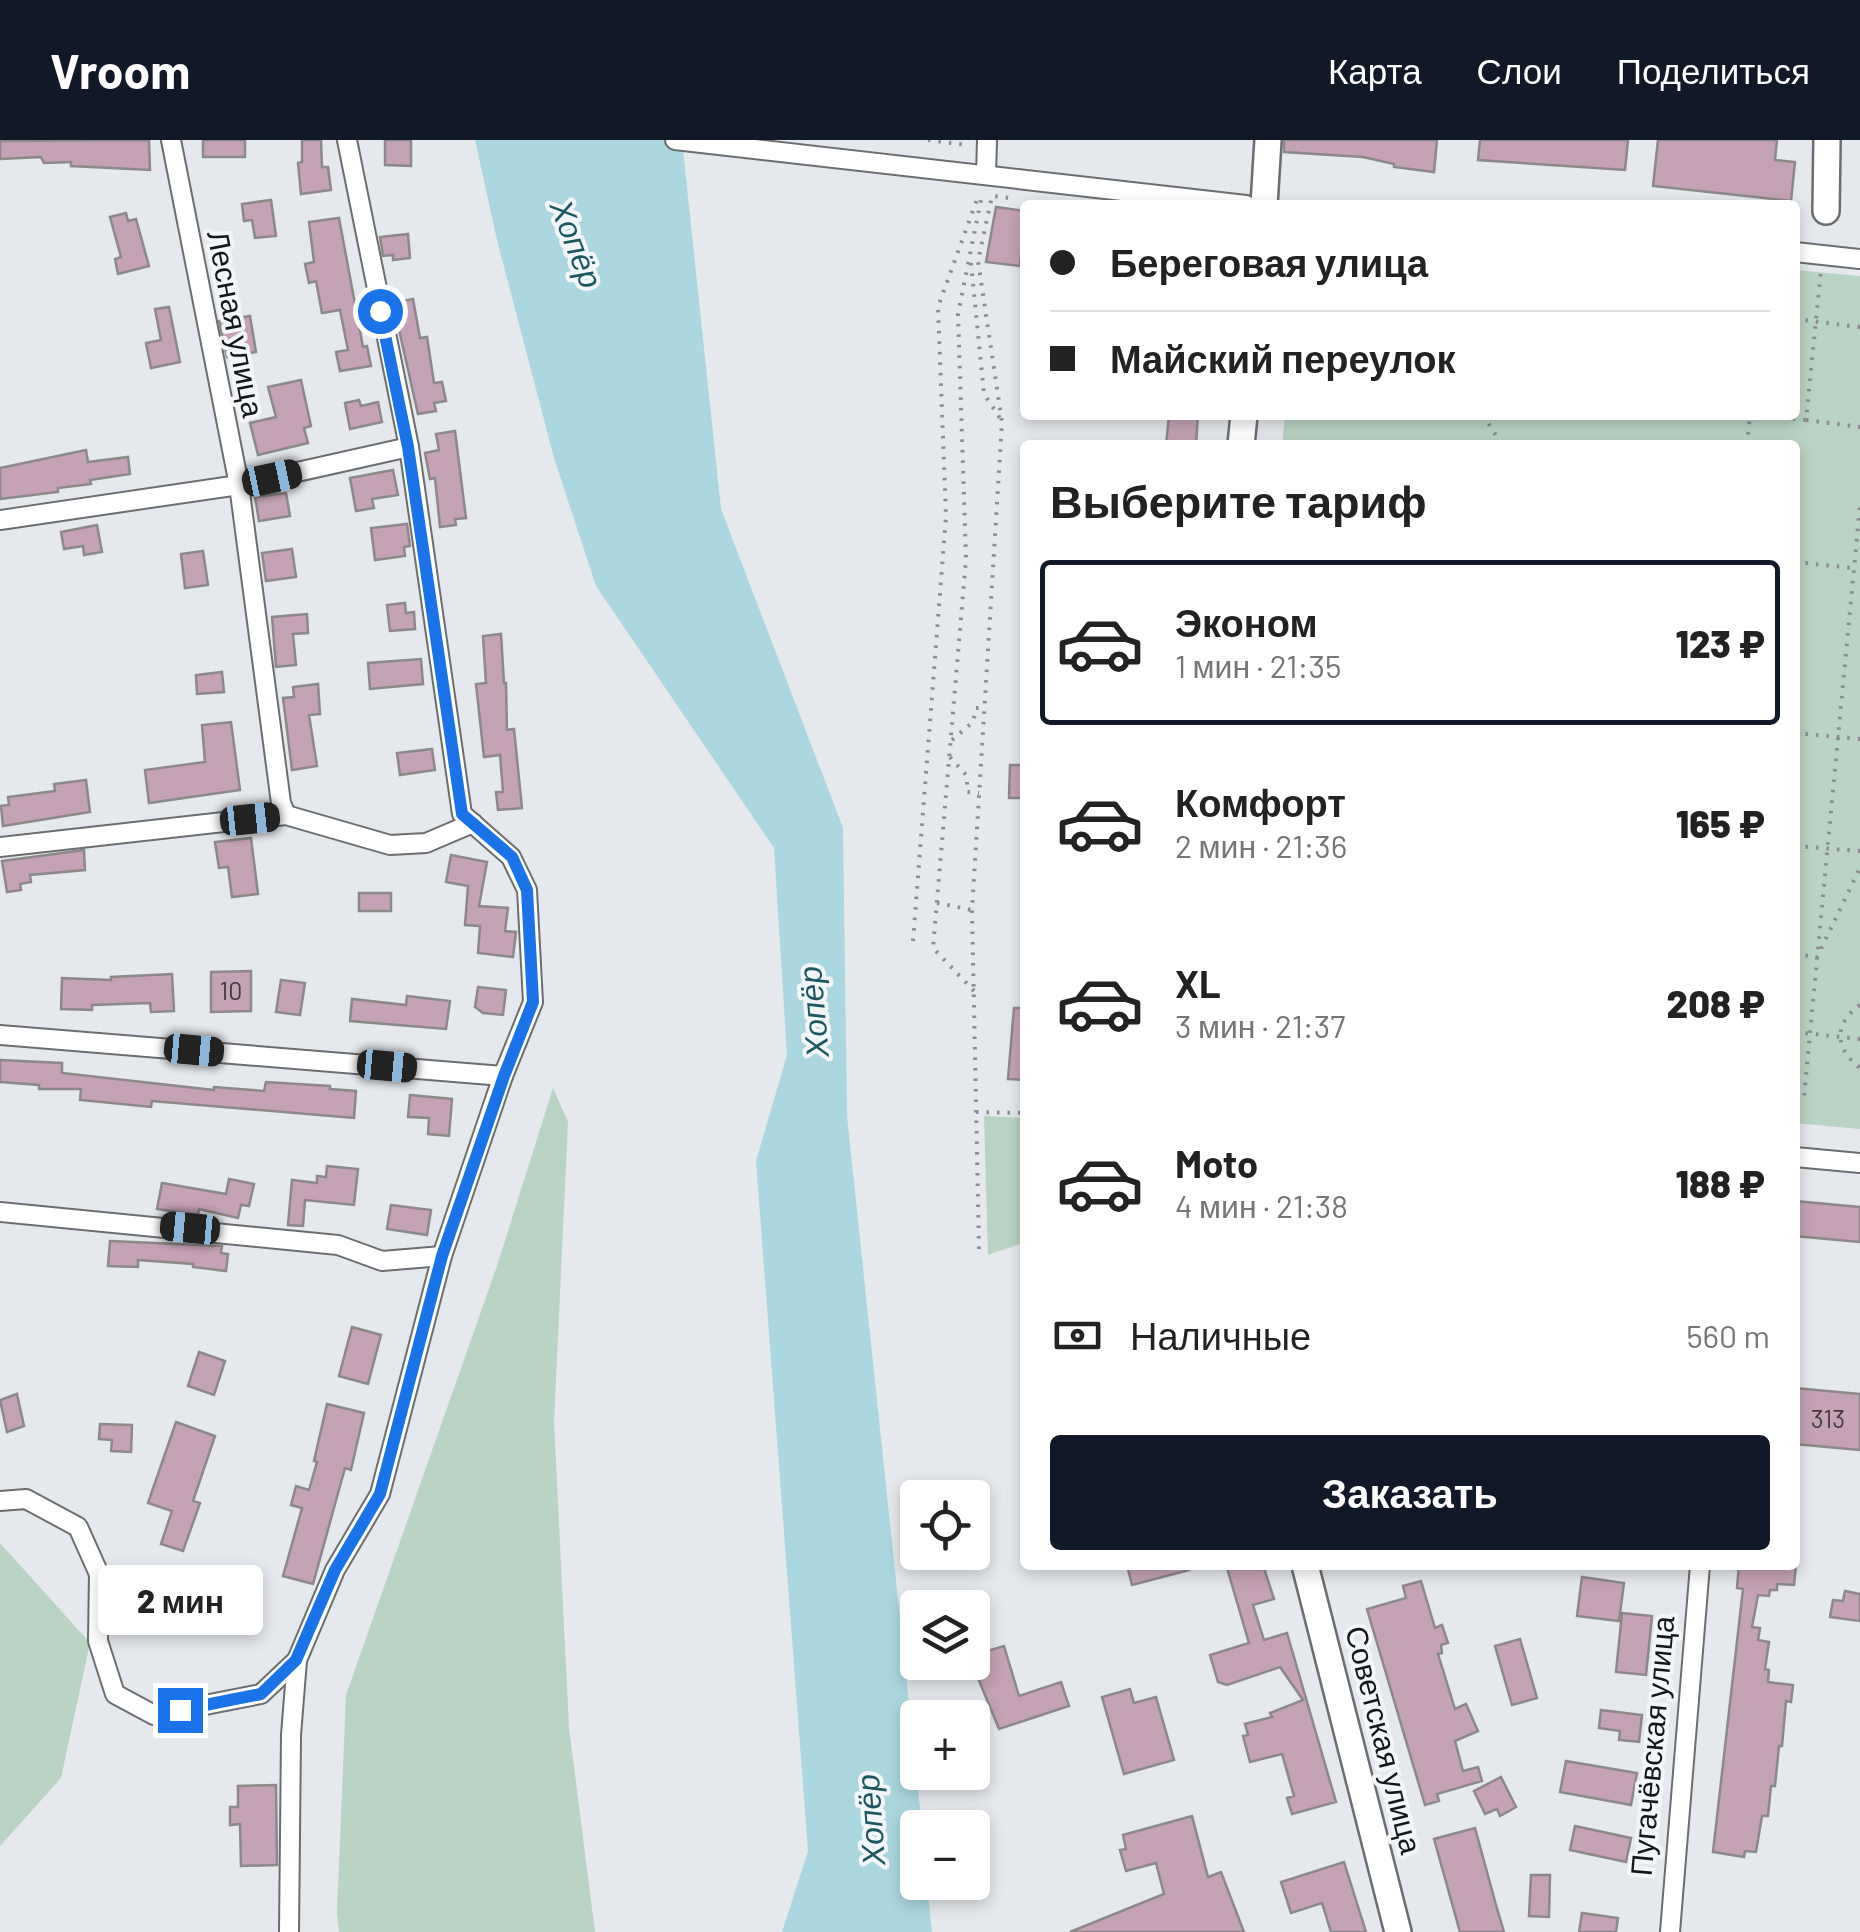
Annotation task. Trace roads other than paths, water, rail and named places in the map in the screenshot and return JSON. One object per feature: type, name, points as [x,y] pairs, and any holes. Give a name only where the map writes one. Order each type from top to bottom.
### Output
[{"type":"street","name":"Лесная улица","points":[[171,140],[238,485],[281,803],[286,815]]},
{"type":"street","points":[[288,1932],[296,1660],[335,1570],[380,1494],[442,1256],[533,1002],[527,890],[512,857],[462,814],[408,447],[358,208],[348,140]]},
{"type":"street","points":[[675,140],[1201,200]]},
{"type":"street","points":[[1264,200],[1268,140]]},
{"type":"street","points":[[1826,211],[1827,140]]},
{"type":"street","points":[[986,176],[987,143]]},
{"type":"street","points":[[1800,253],[1860,259]]},
{"type":"street","points":[[0,520],[238,485],[408,447]]},
{"type":"street","points":[[0,847],[286,815],[390,845],[426,843],[472,823]]},
{"type":"street","points":[[0,1035],[504,1076]]},
{"type":"street","points":[[1800,1157],[1860,1163]]},
{"type":"street","points":[[0,1212],[338,1245],[382,1260],[442,1256]]},
{"type":"street","points":[[0,1500],[26,1499],[78,1527],[99,1574],[98,1641],[115,1694],[128,1702],[154,1715],[261,1694],[296,1660]]},
{"type":"street","name":"Советская улица","points":[[1306,1570],[1398,1932]]},
{"type":"street","name":"Пугачёвская улица","points":[[1670,1932],[1700,1570]]},
{"type":"water","name":"Хопёр","points":[[475,140],[682,140],[721,509],[843,828],[847,1116],[900,1618],[900,1680],[906,1680],[909,1700],[900,1700],[900,1790],[918,1790],[920,1810],[900,1810],[900,1900],[929,1900],[932,1932],[782,1932],[808,1851],[756,1161],[787,1055],[774,848],[596,586],[554,458]]}]
